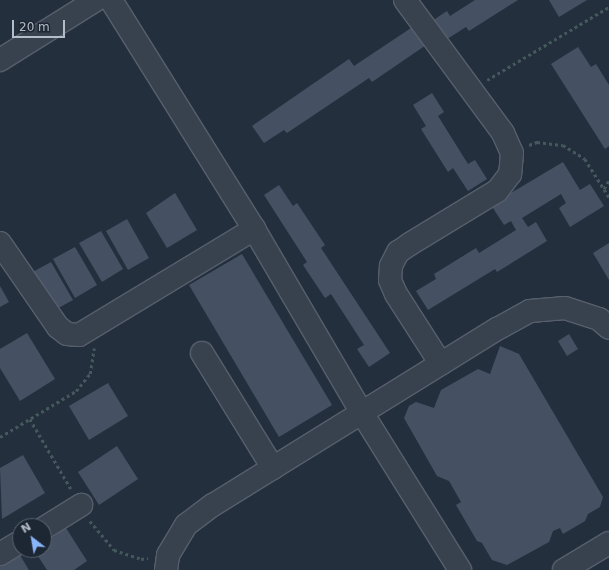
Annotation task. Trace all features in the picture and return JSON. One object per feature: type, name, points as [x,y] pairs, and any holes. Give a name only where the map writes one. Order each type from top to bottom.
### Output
[{"type":"street","points":[[0,60],[96,0]]},
{"type":"street","points":[[111,0],[254,229],[362,413],[460,570]]},
{"type":"street","points":[[405,0],[503,133],[512,152],[510,174],[497,191],[398,252],[391,266],[390,280],[396,294],[440,364]]},
{"type":"street","points":[[0,243],[58,327],[67,334],[79,335],[254,229]]},
{"type":"street","points":[[166,570],[168,555],[186,525],[213,505],[440,364],[530,311],[565,308],[599,319],[609,328]]},
{"type":"street","points":[[202,353],[274,468]]},
{"type":"street","points":[[52,523],[81,505]]},
{"type":"street","points":[[564,570],[609,543]]},
{"type":"street","points":[[0,554],[12,547]]},
{"type":"path","points":[[471,90],[609,7]]},
{"type":"path","points":[[512,152],[536,142],[563,145],[585,159],[609,198]]},
{"type":"path","points":[[604,189],[609,180]]},
{"type":"path","points":[[0,437],[76,391],[90,374],[95,352],[89,330]]},
{"type":"building","points":[[475,0],[518,0],[469,31],[466,27],[444,41],[432,21],[447,11],[450,16]]},
{"type":"building","points":[[549,0],[587,0],[559,17]]},
{"type":"building","points":[[417,24],[429,43],[372,82],[369,78],[287,133],[284,130],[264,143],[252,126],[349,59],[354,66]]},
{"type":"building","points":[[578,47],[591,67],[596,64],[609,85],[609,146],[605,149],[551,64]]},
{"type":"building","points":[[432,93],[444,112],[438,116],[468,164],[475,160],[487,179],[468,191],[453,168],[448,172],[421,129],[426,126],[413,105]]},
{"type":"building","points":[[563,162],[580,190],[590,184],[604,206],[570,227],[559,208],[566,203],[561,194],[522,218],[528,227],[536,222],[547,241],[497,272],[495,269],[428,310],[416,291],[436,279],[434,274],[476,248],[479,253],[516,230],[511,221],[504,225],[491,205]]},
{"type":"building","points":[[279,185],[293,206],[297,203],[325,245],[321,248],[390,353],[369,367],[357,349],[364,345],[331,294],[325,298],[303,265],[307,262],[264,195]]},
{"type":"building","points":[[175,193],[197,230],[167,248],[146,213]]},
{"type":"building","points":[[127,219],[149,258],[128,270],[106,231]]},
{"type":"building","points":[[101,231],[123,269],[102,282],[79,243]]},
{"type":"building","points":[[609,243],[609,280],[593,253]]},
{"type":"building","points":[[75,247],[97,285],[75,298],[53,259]]},
{"type":"building","points":[[242,254],[332,405],[279,437],[189,285]]},
{"type":"building","points":[[51,262],[73,300],[51,312],[29,274]]},
{"type":"building","points":[[0,286],[9,302],[0,307]]},
{"type":"building","points":[[27,333],[55,379],[20,401],[0,368],[0,349]]},
{"type":"building","points":[[569,334],[578,349],[567,356],[558,341]]},
{"type":"building","points":[[500,346],[519,354],[603,497],[600,507],[588,514],[585,521],[563,534],[560,528],[553,531],[549,542],[507,565],[492,560],[482,543],[477,541],[456,505],[461,502],[449,481],[437,476],[404,418],[409,406],[416,402],[434,408],[441,390],[478,369],[490,374]]},
{"type":"building","points":[[108,383],[128,416],[89,440],[69,406]]},
{"type":"building","points":[[117,446],[138,479],[99,505],[78,472]]},
{"type":"building","points":[[23,455],[45,493],[2,519],[0,468]]},
{"type":"building","points":[[66,528],[87,561],[74,570],[47,570],[39,558],[52,558],[52,538]]},
{"type":"building","points":[[12,556],[12,558],[22,558],[29,570],[0,570],[0,563]]}]
